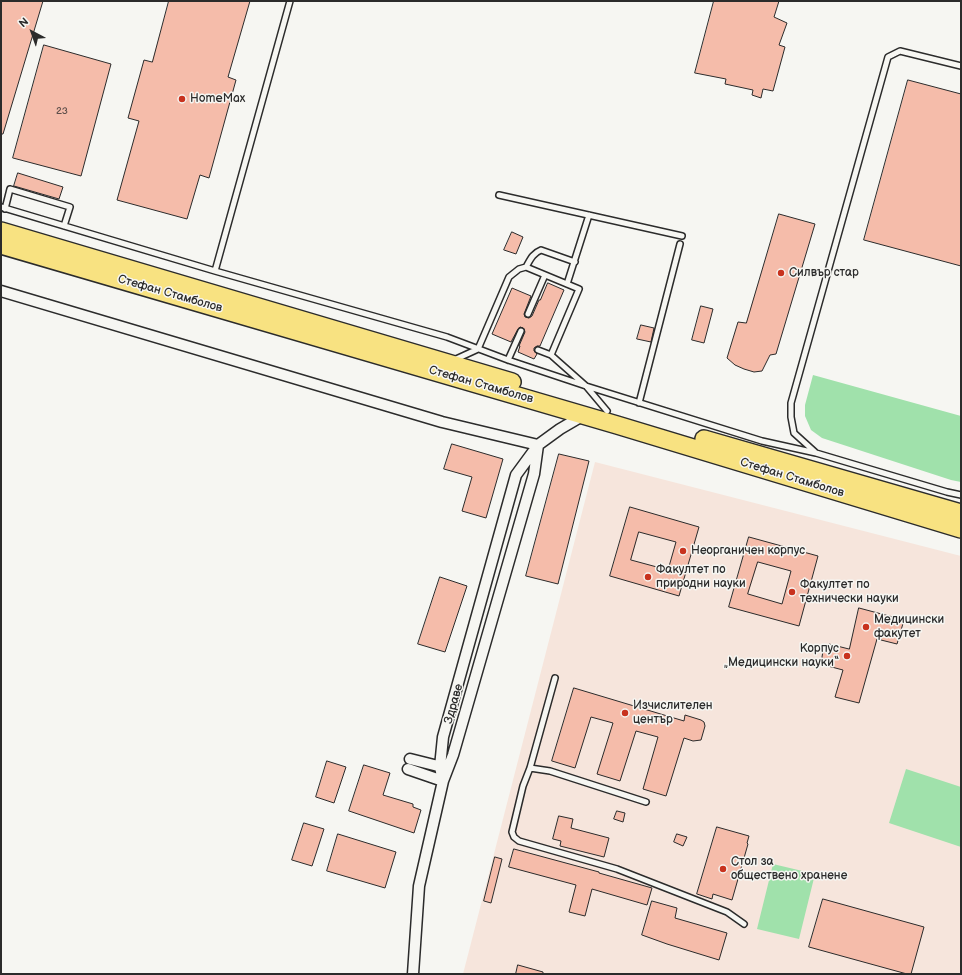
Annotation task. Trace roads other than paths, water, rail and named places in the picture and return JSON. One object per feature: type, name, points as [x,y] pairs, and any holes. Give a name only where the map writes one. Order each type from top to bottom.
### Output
[{"type":"highway","name":"Стефан Стамболов","points":[[1,231],[447,362],[606,411],[961,513]]},
{"type":"highway","name":"Стефан Стамболов","points":[[1,245],[584,415],[961,529]]},
{"type":"street","points":[[1,291],[442,422],[538,445]]},
{"type":"street","points":[[413,974],[419,886],[443,781],[443,737],[516,475],[538,445],[560,429],[584,415]]},
{"type":"street","name":"Здраве","points":[[444,768],[453,755],[532,482],[538,445]]},
{"type":"street","points":[[443,781],[409,764],[444,768]]},
{"type":"lane","points":[[215,271],[290,1]]},
{"type":"lane","points":[[816,453],[794,433],[791,417],[791,403],[888,57],[900,51],[961,66]]},
{"type":"lane","points":[[64,226],[70,207],[10,189],[3,208],[215,271],[447,337],[508,360],[586,386],[762,441],[816,453],[947,492],[961,493]]},
{"type":"lane","points":[[499,195],[682,236]]},
{"type":"lane","points":[[567,284],[589,215]]},
{"type":"lane","points":[[639,403],[680,244]]},
{"type":"lane","points":[[526,267],[534,254],[541,250],[574,262]]},
{"type":"lane","points":[[447,362],[478,349],[509,277],[519,269],[526,267],[579,289],[551,355]]},
{"type":"lane","points":[[528,314],[545,275]]},
{"type":"lane","points":[[508,360],[519,342],[521,331]]},
{"type":"lane","points":[[538,350],[551,355],[586,386],[606,411]]},
{"type":"lane","points":[[555,678],[530,768],[523,786],[512,832],[514,837],[519,841],[617,869],[727,912],[744,924]]},
{"type":"lane","points":[[530,768],[550,771],[646,802]]},
{"type":"place","name":"HomeMax","points":[[182,99]]},
{"type":"place","name":"Силвър стар","points":[[781,273]]},
{"type":"place","name":"Неорганичен корпус","points":[[683,551]]},
{"type":"place","name":"Факултет по природни науки","points":[[648,577]]},
{"type":"place","name":"Факултет по технически науки","points":[[792,592]]},
{"type":"place","name":"Медицински факутет","points":[[866,627]]},
{"type":"place","name":"Корпус „Медицински науки“","points":[[847,656]]},
{"type":"place","name":"Изчислителен център","points":[[625,713]]},
{"type":"place","name":"Стол за обществено хранене","points":[[723,869]]}]
